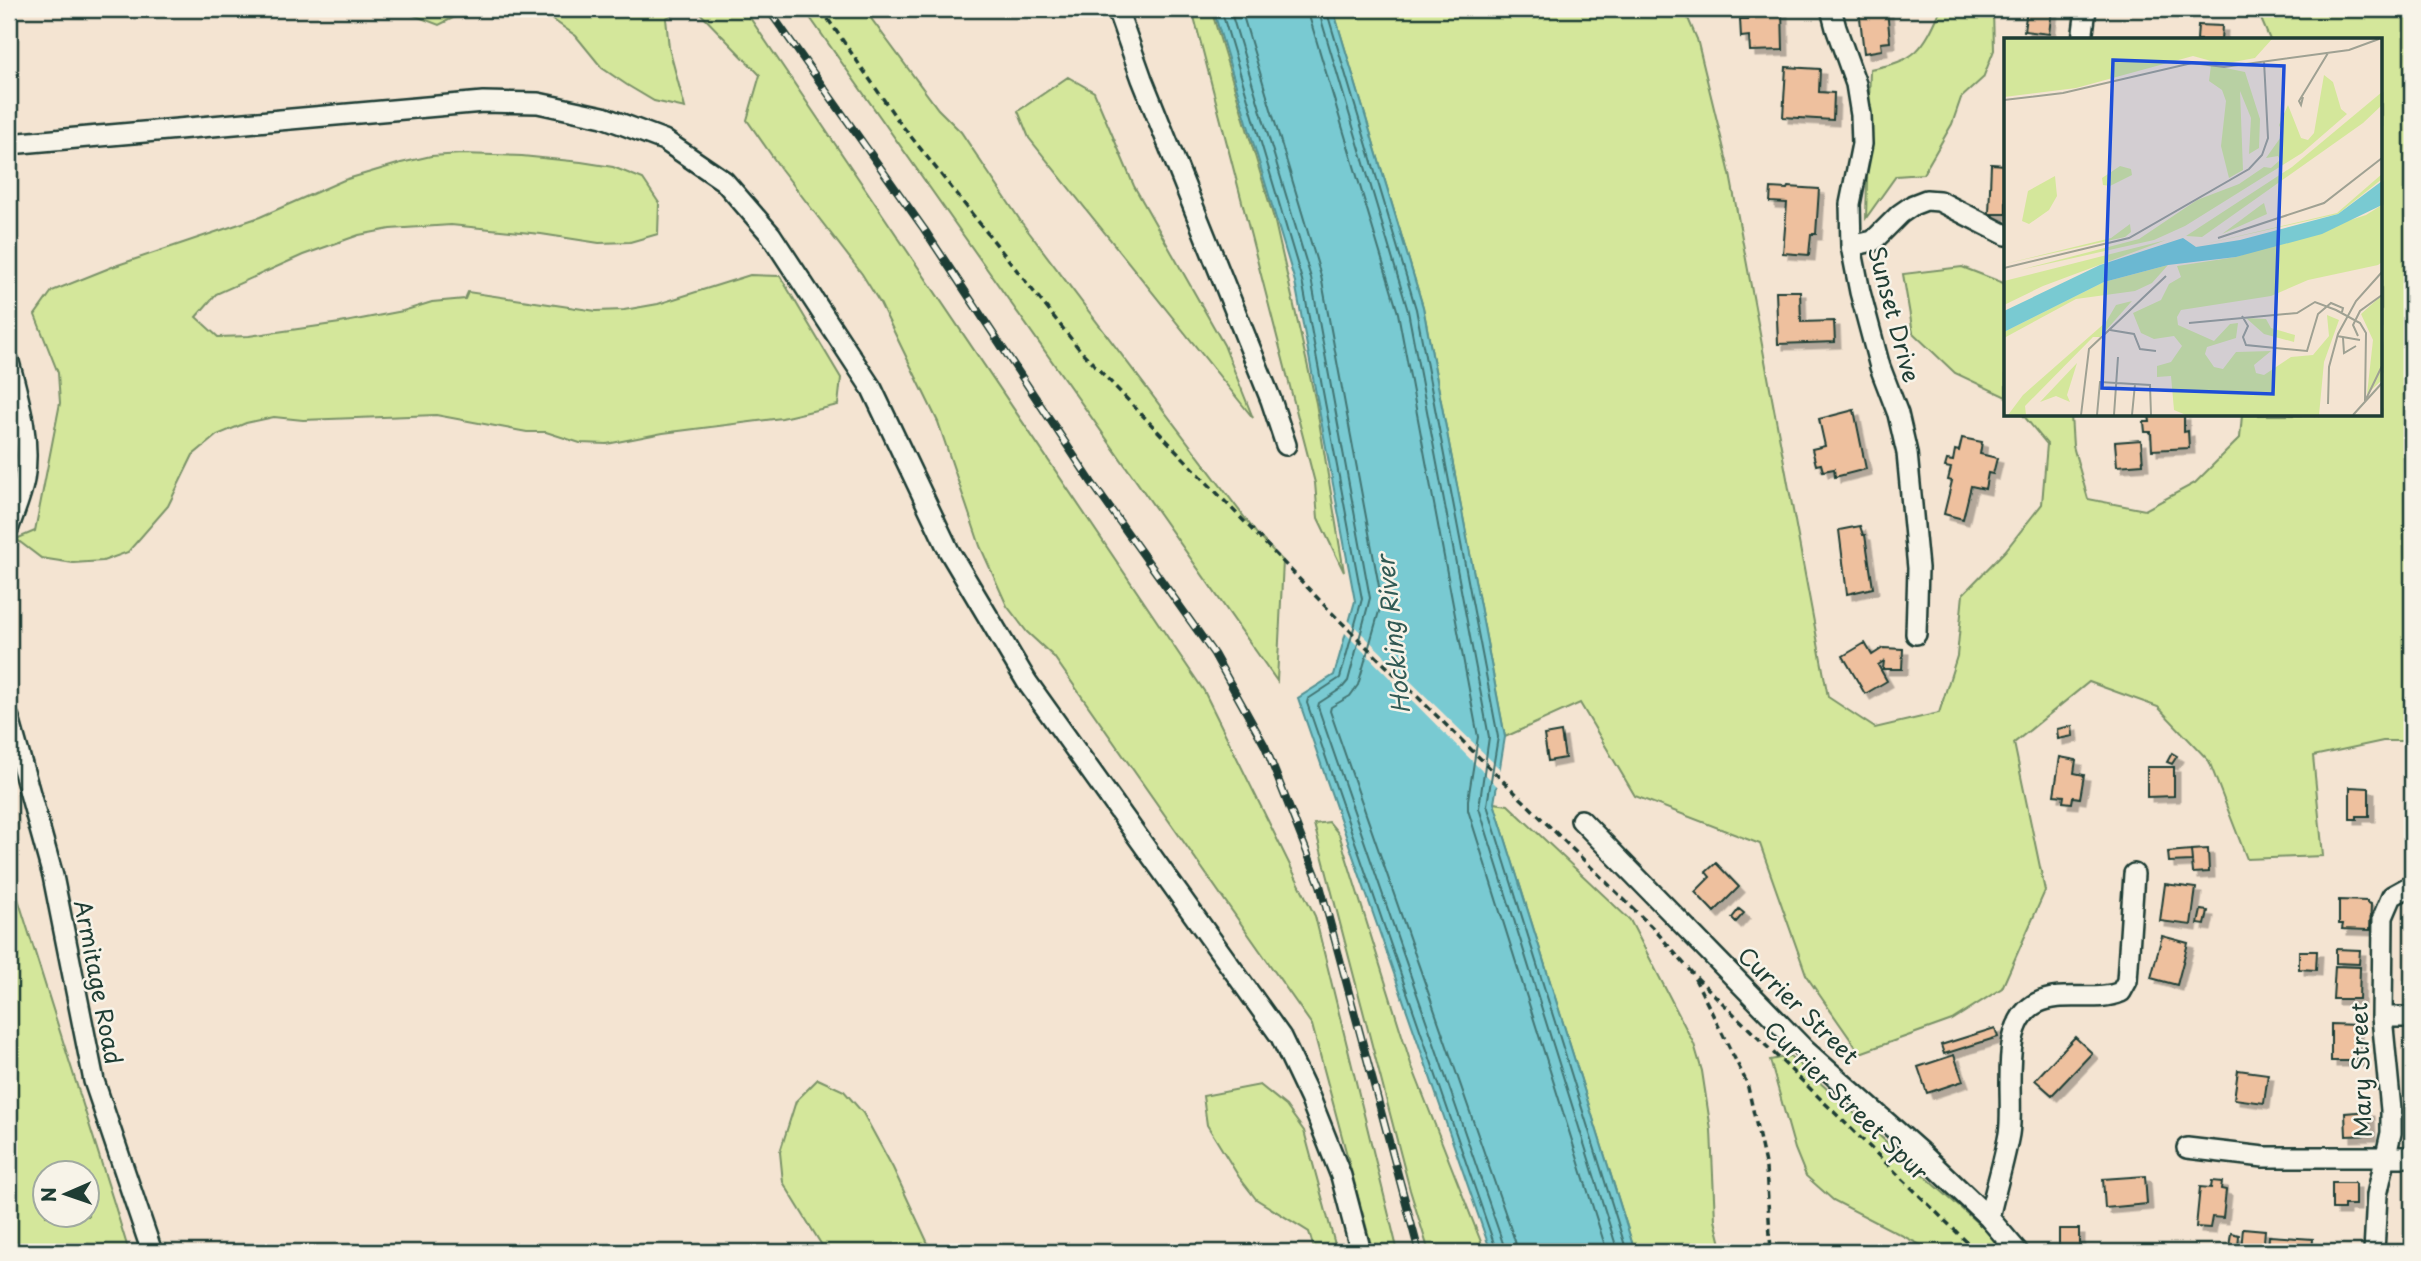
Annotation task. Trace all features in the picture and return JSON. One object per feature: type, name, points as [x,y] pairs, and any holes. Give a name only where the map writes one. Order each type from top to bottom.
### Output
[{"type":"street","points":[[1117,9],[1142,79],[1271,400],[1286,445]]},
{"type":"street","name":"Sunset Drive","points":[[1832,9],[1856,84],[1861,115],[1863,144],[1850,204],[1851,246],[1860,292],[1881,368],[1898,414],[1907,453],[1917,568],[1916,634]]},
{"type":"street","points":[[2082,38],[2086,9]]},
{"type":"street","points":[[9,144],[483,102],[538,103],[603,117],[664,140],[724,181],[771,235],[872,389],[949,551],[1027,682],[1281,1037],[1310,1098],[1341,1176],[1360,1252]]},
{"type":"street","points":[[1851,246],[1873,241],[1900,214],[1926,200],[1939,201],[2004,234]]},
{"type":"street","points":[[9,362],[26,442],[26,463],[24,484],[9,527]]},
{"type":"street","name":"Armitage Road","points":[[9,718],[53,876],[94,1081],[152,1252]]},
{"type":"street","name":"Currier Street","points":[[1581,820],[1805,1050],[1918,1150],[1989,1218],[2018,1252]]},
{"type":"street","points":[[1989,1218],[2010,1128],[2012,1045],[2017,1028],[2029,1007],[2051,998],[2109,997],[2121,992],[2127,981],[2134,874]]},
{"type":"street","name":"Mary Street","points":[[2374,1252],[2377,1195],[2386,1158],[2391,1110],[2382,1017],[2383,917],[2387,903],[2405,888]]},
{"type":"street","points":[[2382,1017],[2412,1017]]},
{"type":"street","points":[[2187,1148],[2264,1157],[2412,1157]]},
{"type":"path","points":[[821,9],[897,120],[1080,350],[1329,610],[1654,929],[1692,973],[1747,1083],[1766,1168],[1771,1252]]},
{"type":"path","name":"Currier Street Spur","points":[[1692,973],[1977,1252]]},
{"type":"green space","points":[[398,9],[471,9],[439,25]]},
{"type":"green space","points":[[538,9],[686,9],[666,18],[669,48],[685,108],[654,101],[627,85],[602,68],[576,36]]},
{"type":"green space","points":[[696,9],[744,9],[1204,691],[1315,916],[1398,1252],[1373,1252],[1312,1025],[1054,657],[1027,632],[1007,606],[980,546],[938,422],[880,303],[862,274],[747,120],[760,75]]},
{"type":"green space","points":[[804,9],[864,9],[938,109],[961,132],[1022,223],[1257,534],[1283,561],[1277,681]]},
{"type":"green space","points":[[1192,9],[1211,9],[1275,222],[1316,403],[1344,572],[1318,518],[1315,483]]},
{"type":"green space","points":[[1333,9],[1684,9],[1697,39],[1730,174],[1828,697],[1875,728],[1939,713],[1957,656],[1963,594],[2005,551],[2042,504],[2047,444],[2024,416],[2071,416],[2073,446],[2088,499],[2145,510],[2195,483],[2240,438],[2242,416],[2382,416],[2382,38],[2269,38],[2259,14],[2251,9],[2412,9],[2412,741],[2383,741],[2313,756],[2323,856],[2247,859],[2209,761],[2158,707],[2089,682],[2014,743],[2045,891],[2002,988],[1952,1020],[1860,1053],[1807,977],[1760,844],[1635,796],[1580,703],[1505,737],[1423,307]]},
{"type":"green space","points":[[1941,9],[1993,9],[1994,50],[1983,78],[1961,98],[1952,124],[1923,174],[1896,176],[1866,218],[1870,69],[1898,62],[1916,51],[1929,35]]},
{"type":"green space","points":[[1068,77],[1094,92],[1134,186],[1224,345],[1253,418],[1029,138],[1018,111]]},
{"type":"green space","points":[[462,154],[581,162],[613,167],[643,179],[659,203],[658,234],[630,242],[599,243],[451,225],[390,229],[359,235],[303,255],[216,294],[196,317],[218,337],[249,336],[340,323],[403,311],[432,302],[465,299],[468,292],[596,311],[624,310],[658,304],[750,275],[780,276],[841,378],[838,405],[782,418],[663,433],[607,444],[580,443],[546,432],[527,432],[436,415],[303,420],[274,417],[246,423],[217,435],[193,455],[168,506],[128,552],[103,561],[73,563],[41,558],[16,539],[35,531],[60,403],[58,373],[35,315],[52,291],[112,267],[260,217],[344,180],[431,156]]},
{"type":"green space","points":[[1962,267],[2004,283],[2004,396],[1955,373],[1913,333],[1903,274]]},
{"type":"green space","points":[[1494,803],[1508,805],[1630,920],[1694,1044],[1702,1071],[1711,1130],[1715,1220],[1723,1252],[1635,1252]]},
{"type":"green space","points":[[1329,822],[1339,834],[1411,1064],[1485,1252],[1429,1252],[1410,1190],[1314,824]]},
{"type":"green space","points":[[9,870],[100,1160],[32,1160],[32,1230],[102,1230],[102,1166],[129,1252],[9,1252]]},
{"type":"green space","points":[[1790,1056],[2010,1252],[1934,1252],[1833,1200],[1806,1176],[1795,1149],[1770,1060]]},
{"type":"green space","points":[[818,1079],[844,1091],[863,1113],[893,1168],[932,1252],[826,1252],[783,1182],[780,1152],[796,1101]]},
{"type":"green space","points":[[1260,1085],[1286,1106],[1304,1131],[1337,1252],[1315,1252],[1309,1232],[1256,1199],[1207,1125],[1203,1096]]},
{"type":"water","name":"Hocking River","points":[[1213,9],[1333,9],[1423,307],[1505,737],[1494,803],[1635,1252],[1491,1252],[1298,698],[1334,675],[1355,601],[1295,282]]},
{"type":"pier","points":[[1346,618],[1503,772],[1500,789],[1343,631]]},
{"type":"building","points":[[1747,9],[1782,9],[1783,50],[1750,51],[1749,36],[1741,37],[1740,19],[1748,19]]},
{"type":"building","points":[[1859,9],[1887,9],[1890,42],[1881,43],[1882,50],[1864,53]]},
{"type":"building","points":[[2027,9],[2052,9],[2049,34],[2024,31]]},
{"type":"building","points":[[2198,25],[2222,26],[2221,38],[2197,38]]},
{"type":"building","points":[[1786,67],[1820,69],[1819,92],[1834,93],[1833,120],[1783,117]]},
{"type":"building","points":[[1991,164],[2004,165],[2004,214],[1989,214]]},
{"type":"building","points":[[1771,188],[1819,189],[1816,234],[1811,234],[1809,255],[1783,253],[1787,203],[1770,202]]},
{"type":"building","points":[[1776,291],[1800,291],[1801,322],[1834,321],[1835,342],[1778,344]]},
{"type":"building","points":[[1854,410],[1866,469],[1835,477],[1834,469],[1823,471],[1821,464],[1816,465],[1812,449],[1825,446],[1819,419]]},
{"type":"building","points":[[2149,416],[2184,416],[2184,432],[2188,431],[2189,448],[2152,450],[2151,432],[2145,432],[2144,422],[2150,422]]},
{"type":"building","points":[[1962,438],[1982,442],[1980,454],[1997,458],[1993,474],[1988,473],[1985,489],[1971,486],[1963,519],[1944,514],[1952,481],[1948,480],[1951,468],[1945,467],[1947,460],[1953,461],[1955,450],[1959,451]]},
{"type":"building","points":[[2141,440],[2143,464],[2117,466],[2115,442]]},
{"type":"building","points":[[1860,526],[1865,535],[1873,588],[1847,594],[1839,530]]},
{"type":"building","points":[[1865,643],[1872,655],[1883,648],[1903,649],[1902,669],[1883,669],[1884,661],[1878,665],[1887,681],[1865,694],[1843,656]]},
{"type":"building","points":[[2072,726],[2073,736],[2058,739],[2057,729]]},
{"type":"building","points":[[1561,732],[1565,758],[1548,761],[1544,735]]},
{"type":"building","points":[[2172,753],[2177,756],[2172,764],[2167,762]]},
{"type":"building","points":[[2060,757],[2076,760],[2074,773],[2084,775],[2080,798],[2073,797],[2072,803],[2063,802],[2064,796],[2054,795]]},
{"type":"building","points":[[2147,767],[2174,767],[2174,796],[2147,797]]},
{"type":"building","points":[[2350,787],[2369,788],[2369,816],[2350,819]]},
{"type":"building","points":[[2208,849],[2209,872],[2193,873],[2191,850]]},
{"type":"building","points":[[2191,850],[2192,861],[2169,862],[2168,852]]},
{"type":"building","points":[[1716,863],[1739,887],[1714,912],[1695,892],[1710,877],[1706,872]]},
{"type":"building","points":[[2165,884],[2196,888],[2191,925],[2160,921]]},
{"type":"building","points":[[2339,900],[2367,901],[2371,904],[2370,930],[2342,929],[2343,924],[2339,924]]},
{"type":"building","points":[[1739,909],[1744,913],[1736,922],[1732,918]]},
{"type":"building","points":[[2201,910],[2208,911],[2205,925],[2198,924]]},
{"type":"building","points":[[2162,936],[2188,943],[2177,985],[2151,978]]},
{"type":"building","points":[[2336,949],[2360,950],[2359,964],[2336,963]]},
{"type":"building","points":[[2299,951],[2317,951],[2316,970],[2299,969]]},
{"type":"building","points":[[2335,966],[2360,967],[2359,999],[2333,999]]},
{"type":"building","points":[[2331,1024],[2357,1025],[2357,1061],[2331,1061]]},
{"type":"building","points":[[1995,1028],[1998,1037],[1944,1054],[1941,1045]]},
{"type":"building","points":[[2075,1037],[2092,1053],[2052,1095],[2035,1080]]},
{"type":"building","points":[[1954,1055],[1963,1081],[1927,1093],[1918,1067]]},
{"type":"building","points":[[2238,1070],[2268,1074],[2264,1103],[2234,1099]]},
{"type":"building","points":[[2369,1111],[2370,1135],[2346,1136],[2345,1113]]},
{"type":"building","points":[[2145,1176],[2147,1204],[2105,1208],[2103,1179]]},
{"type":"building","points":[[2212,1181],[2222,1182],[2221,1189],[2226,1190],[2223,1218],[2212,1217],[2210,1228],[2196,1227],[2200,1187],[2211,1188]]},
{"type":"building","points":[[2332,1183],[2355,1183],[2355,1205],[2332,1209]]},
{"type":"building","points":[[2243,1228],[2265,1230],[2263,1252],[2241,1250]]},
{"type":"building","points":[[2059,1229],[2079,1229],[2079,1250],[2059,1250]]},
{"type":"building","points":[[2231,1233],[2239,1235],[2238,1248],[2229,1247]]},
{"type":"building","points":[[2269,1236],[2313,1239],[2312,1252],[2268,1252]]},
{"type":"building","points":[[2404,1240],[2412,1240],[2412,1252],[2398,1252],[2398,1245],[2404,1245]]},
{"type":"railway","points":[[768,9],[924,229],[1092,483],[1214,654],[1265,746],[1320,885],[1419,1252]]}]
